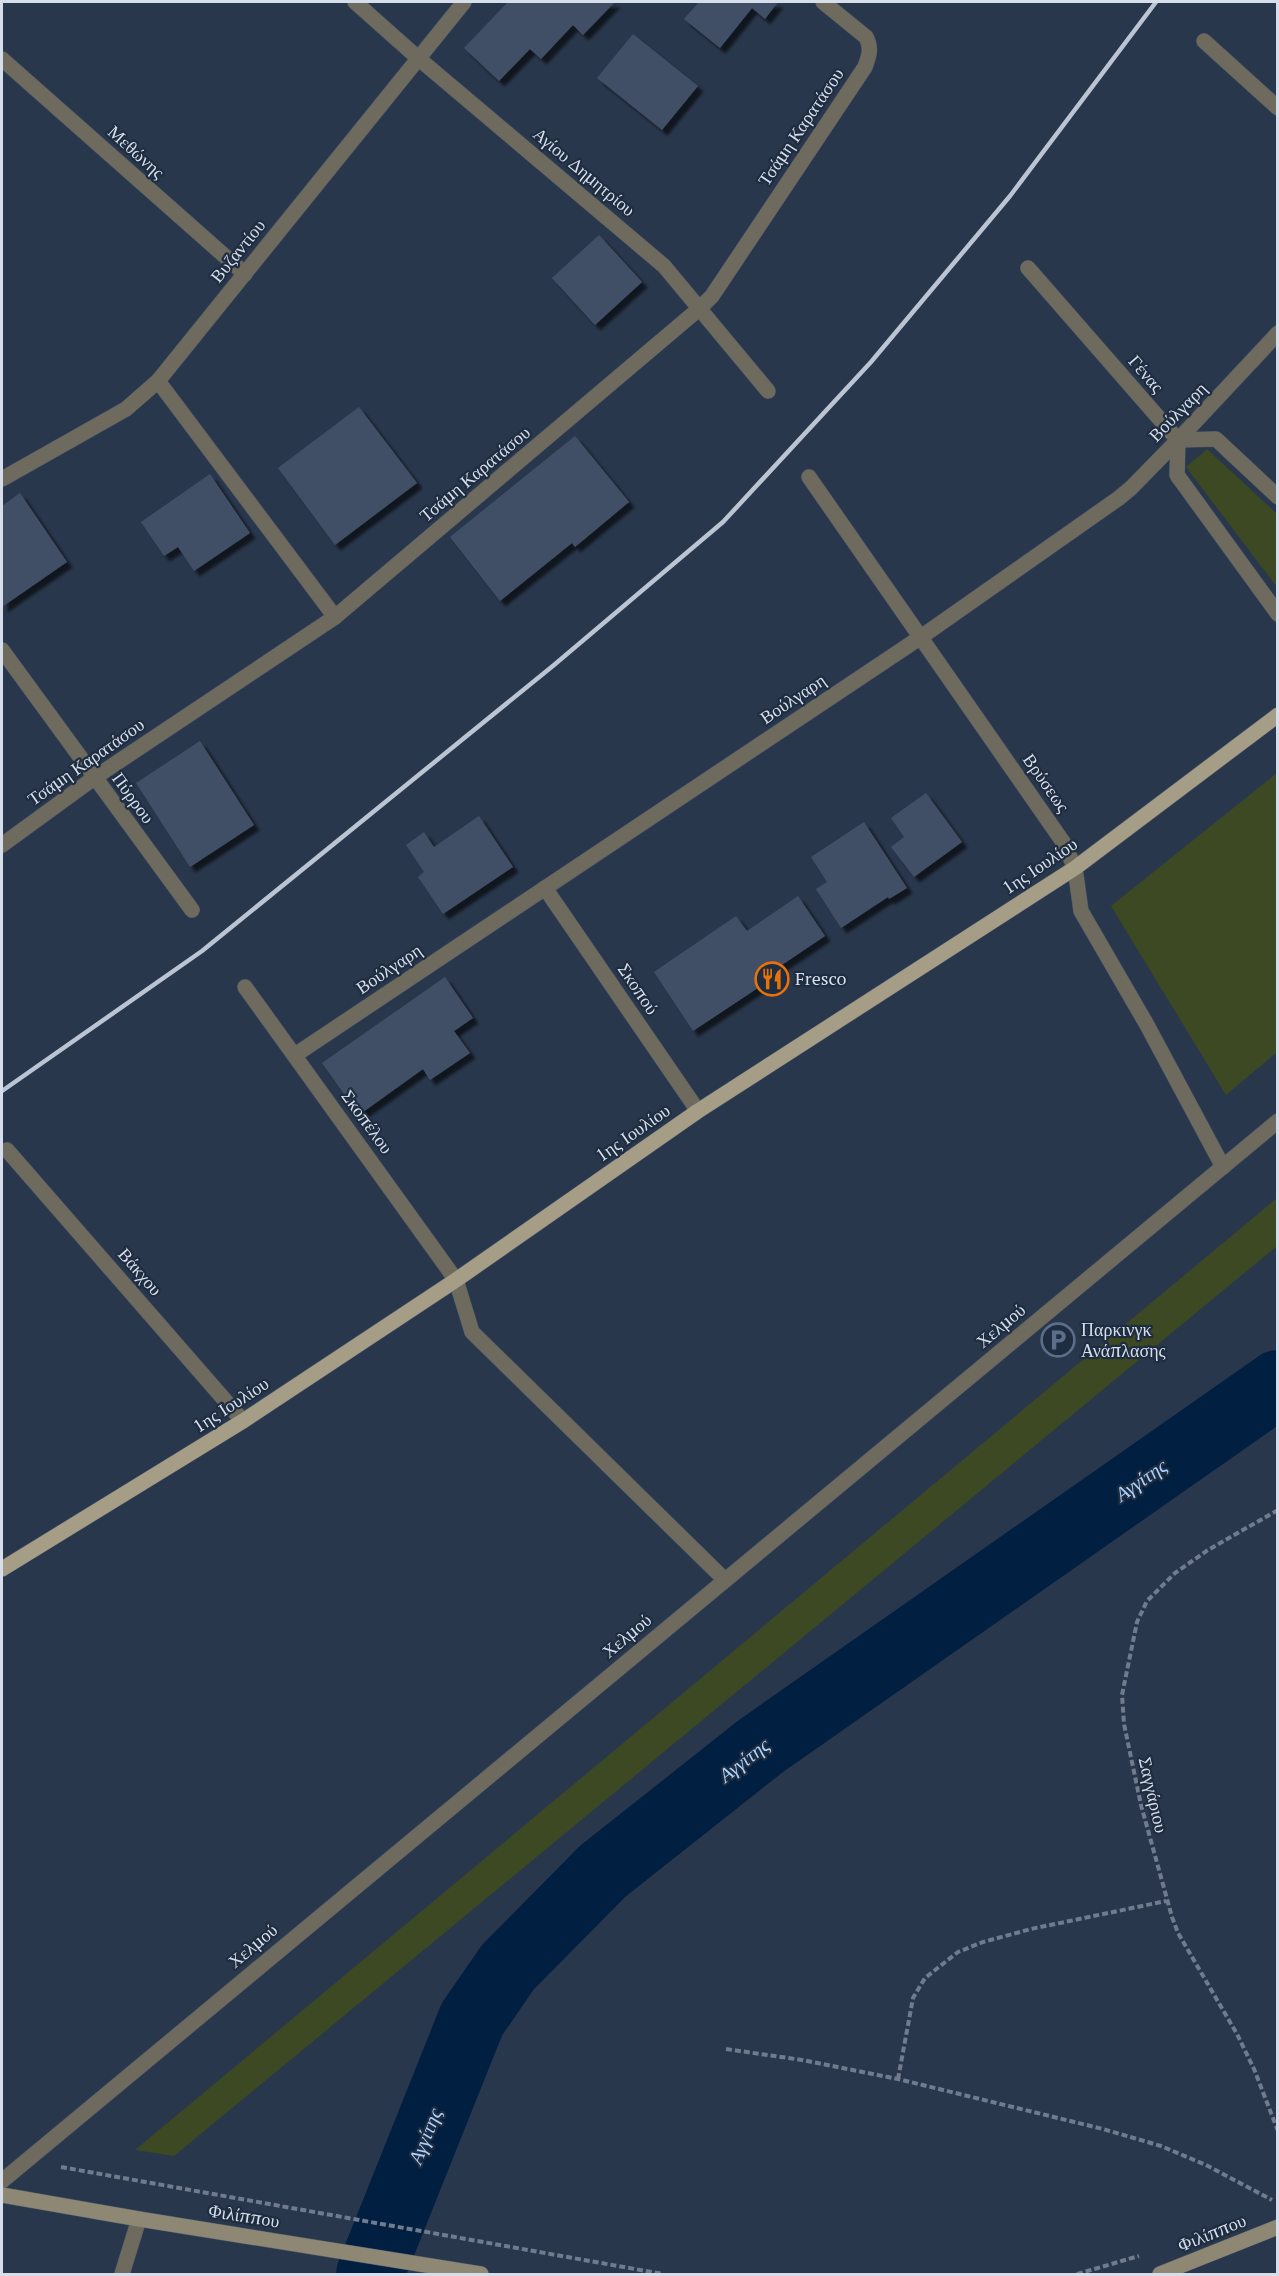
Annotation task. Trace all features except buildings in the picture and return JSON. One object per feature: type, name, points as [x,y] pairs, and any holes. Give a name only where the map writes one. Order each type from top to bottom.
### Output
[{"type":"main road","name":"1ης Ιουλίου","points":[[2,1569],[243,1421],[456,1280],[698,1112],[1075,868],[1278,715]]},
{"type":"main road","name":"Φιλίππου","points":[[2,2194],[139,2219],[481,2274]]},
{"type":"main road","name":"Φιλίππου","points":[[1160,2274],[1278,2227]]},
{"type":"street","name":"Αγίου Δημητρίου","points":[[355,2],[664,266],[768,390]]},
{"type":"street","name":"Βυζαντίου","points":[[2,479],[126,409],[158,381],[464,2]]},
{"type":"street","name":"Τσάμη Καρατάσου","points":[[2,846],[94,778],[335,617],[700,309],[712,296],[865,67],[870,52],[866,37],[823,2]]},
{"type":"street","points":[[1204,41],[1278,108]]},
{"type":"street","name":"Μεθώνης","points":[[2,59],[244,274]]},
{"type":"street","name":"Γένας","points":[[1028,268],[1178,440]]},
{"type":"street","name":"Βούλγαρη","points":[[295,1055],[921,637],[1119,498],[1178,440],[1278,333]]},
{"type":"street","points":[[158,381],[335,617]]},
{"type":"street","points":[[1278,497],[1216,440],[1178,440],[1177,475],[1278,614]]},
{"type":"street","name":"Βρύσεως","points":[[809,477],[1063,842],[1075,868],[1081,910],[1147,1025],[1223,1167]]},
{"type":"street","name":"Πύρρου","points":[[2,650],[192,910]]},
{"type":"street","name":"Σκοπού","points":[[545,888],[698,1112]]},
{"type":"street","name":"Σκοπέλου","points":[[245,987],[456,1280],[472,1332],[725,1580]]},
{"type":"street","name":"Χελμού","points":[[2,2181],[1278,1121]]},
{"type":"street","name":"Βάκχου","points":[[7,1150],[243,1421]]},
{"type":"street","points":[[122,2274],[139,2219]]},
{"type":"path","name":"Σαγγάριου","points":[[1278,1510],[1208,1550],[1175,1573],[1147,1601],[1137,1622],[1122,1695],[1124,1724],[1141,1806],[1166,1901],[1178,1934],[1237,2034],[1254,2069],[1278,2132]]},
{"type":"path","points":[[898,2079],[913,1998],[925,1978],[958,1952],[982,1942],[1031,1929],[1166,1901]]},
{"type":"path","points":[[726,2049],[812,2062],[898,2079],[1103,2129],[1161,2146],[1206,2165],[1278,2203]]},
{"type":"path","points":[[25,2160],[451,2238],[559,2254],[663,2274]]},
{"type":"green space","points":[[1207,449],[1277,514],[1277,587],[1186,467]]},
{"type":"green space","points":[[1277,773],[1277,1052],[1226,1095],[1111,906]]},
{"type":"green space","points":[[1277,1198],[1277,1246],[174,2156],[135,2150]]},
{"type":"waterway","name":"Αγγίτης","points":[[370,2274],[472,2019],[508,1967],[603,1871],[761,1746],[1278,1384]]},
{"type":"railway","points":[[2,1091],[202,951],[554,665],[723,522],[871,362],[1010,196],[1156,2]]},
{"type":"place","name":"Fresco","points":[[772,979]]},
{"type":"place","name":"Παρκινγκ Ανάπλασης","points":[[1058,1340]]}]
